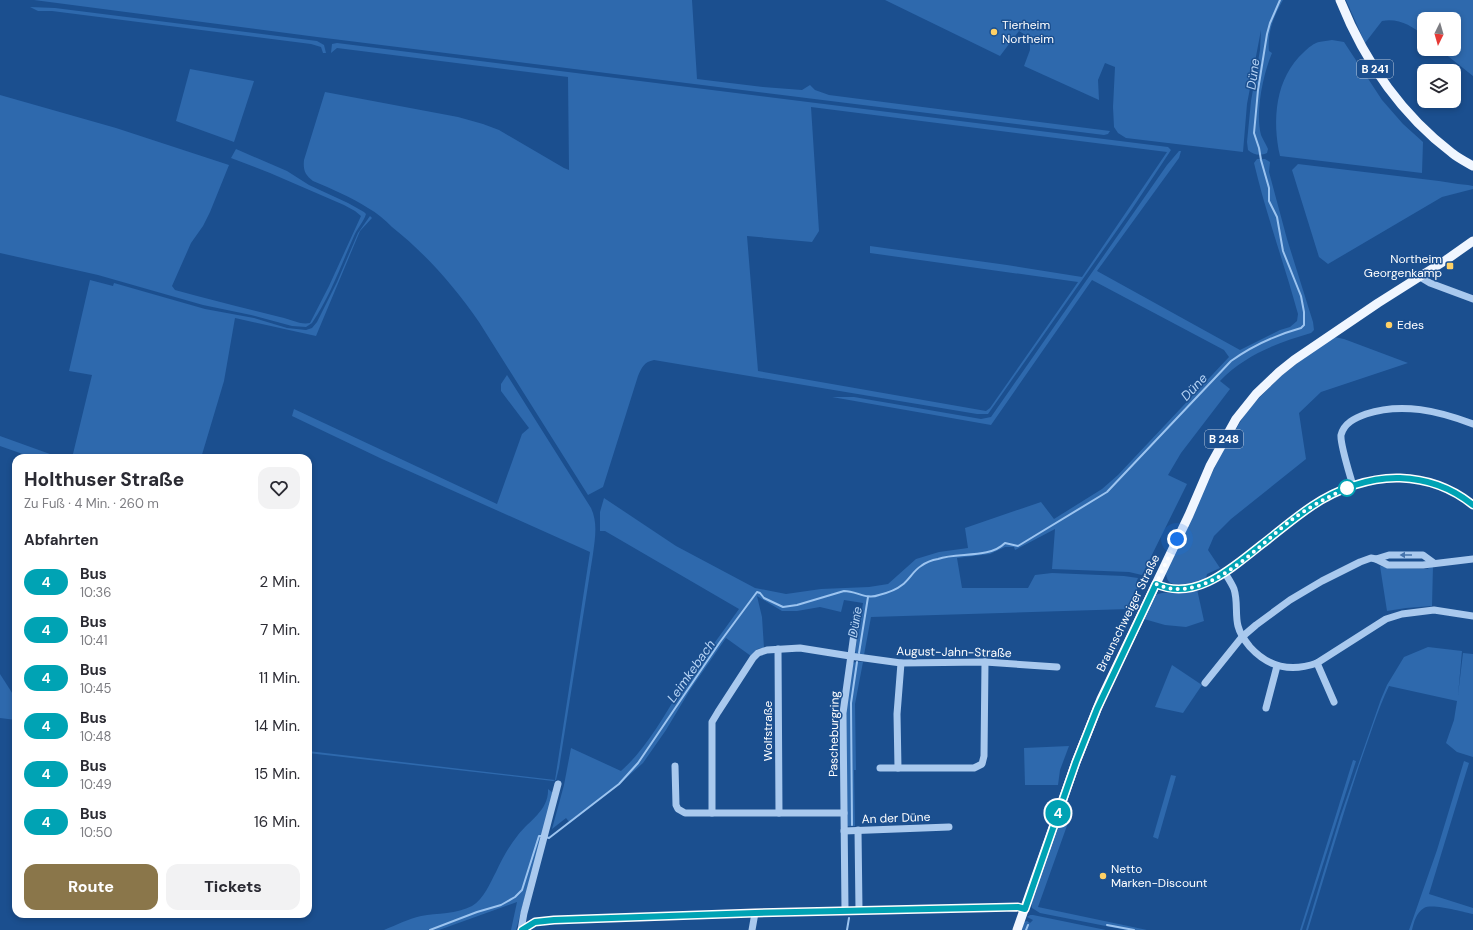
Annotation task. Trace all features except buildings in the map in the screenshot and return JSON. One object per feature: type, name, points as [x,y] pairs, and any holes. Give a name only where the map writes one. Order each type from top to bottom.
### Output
[{"type":"main road","name":"B 241","points":[[1342,4],[1364,51],[1384,82],[1400,103],[1436,140],[1453,154],[1473,166]]},
{"type":"main road","name":"B 248","points":[[1420,277],[1473,241]]},
{"type":"main road","name":"Braunschweiger Straße","points":[[1017,930],[1074,767],[1097,709],[1189,515],[1210,466],[1225,437],[1241,412],[1256,394],[1279,372],[1313,346],[1420,277]]},
{"type":"street","points":[[1420,277],[1473,299]]},
{"type":"street","points":[[1354,486],[1341,438],[1344,429],[1351,420],[1370,412],[1384,409],[1413,408],[1427,410],[1473,424]]},
{"type":"street","points":[[1156,584],[1172,589],[1193,587],[1206,583],[1225,573],[1313,505],[1331,495],[1354,486],[1380,479],[1409,478],[1423,480],[1447,488],[1473,505]]},
{"type":"street","points":[[1205,683],[1242,636],[1290,600],[1322,581],[1360,562],[1371,558],[1388,565],[1423,565],[1473,559]]},
{"type":"street","points":[[1225,573],[1234,590],[1238,626],[1242,636],[1258,656],[1277,666],[1296,668],[1318,663],[1386,618],[1402,614],[1434,610],[1458,615],[1473,616]]},
{"type":"street","name":"Pascheburgring","points":[[845,910],[843,713],[857,612]]},
{"type":"street","points":[[712,813],[713,719],[753,658],[761,652],[778,649],[806,648],[850,656]]},
{"type":"street","name":"Wolfstraße","points":[[778,649],[779,813]]},
{"type":"street","name":"August-Jahn-Straße","points":[[850,656],[901,663],[986,662],[1057,667]]},
{"type":"street","points":[[880,768],[974,768],[982,764],[984,756],[986,662]]},
{"type":"street","points":[[898,768],[897,714],[901,663]]},
{"type":"street","points":[[1318,663],[1334,702]]},
{"type":"street","points":[[1266,708],[1277,666]]},
{"type":"street","points":[[674,766],[676,801],[678,809],[684,813],[844,813]]},
{"type":"street","points":[[522,930],[524,914],[558,784]]},
{"type":"street","name":"An der Düne","points":[[844,831],[949,827]]},
{"type":"street","points":[[858,830],[859,910]]},
{"type":"street","points":[[522,930],[531,924],[548,920],[845,910],[1018,907],[1025,909]]},
{"type":"street","points":[[752,930],[755,913]]},
{"type":"shaded area","points":[[34,0],[692,0],[697,79],[802,90],[810,85],[815,90],[829,95],[1110,131],[1108,134],[1104,135],[317,37]]},
{"type":"shaded area","points":[[885,0],[1283,0],[1274,18],[1270,31],[1269,51],[1272,53],[1263,82],[1259,105],[1259,126],[1261,135],[1268,149],[1267,153],[1260,155],[1252,153],[1248,150],[1247,142],[1251,101],[1260,50],[1261,30],[1247,104],[1243,152],[1126,138],[1118,133],[1114,127],[1113,107],[1115,67],[1105,63],[1098,80],[1099,100],[1024,66],[1030,50],[1030,38],[1019,31],[1000,56]]},
{"type":"shaded area","points":[[1346,0],[1473,0],[1473,76],[1461,66],[1461,64],[1458,64],[1448,56],[1461,56],[1461,12],[1417,12],[1417,31],[1400,22],[1388,20],[1382,21],[1365,43]]},
{"type":"shaded area","points":[[30,7],[55,8],[317,41],[324,45],[326,53],[323,53],[321,47],[311,44],[52,11],[38,11]]},
{"type":"shaded area","points":[[1332,40],[1344,42],[1382,100],[1403,124],[1423,142],[1422,173],[1280,156],[1276,128],[1276,114],[1278,100],[1287,74],[1294,62],[1309,47],[1317,43]]},
{"type":"shaded area","points":[[337,43],[1168,147],[1171,150],[1132,209],[988,414],[977,414],[654,360],[644,365],[638,376],[603,487],[588,495],[479,322],[449,283],[428,259],[381,217],[355,200],[313,181],[306,174],[304,167],[304,160],[325,92],[458,117],[483,124],[499,130],[569,170],[568,77],[337,48],[331,53],[332,44]],"holes":[[[811,107],[1167,152],[1082,277],[870,246],[870,253],[1078,282],[990,408],[986,411],[758,371],[747,236],[812,242],[819,231]]]},
{"type":"shaded area","points":[[190,69],[254,81],[234,142],[176,121]]},
{"type":"shaded area","points":[[0,95],[116,128],[229,165],[210,212],[203,226],[191,243],[172,286],[175,290],[299,323],[310,323],[329,286],[361,216],[344,205],[231,158],[236,149],[287,171],[309,185],[364,212],[366,214],[365,217],[354,236],[330,292],[312,323],[306,327],[292,326],[251,315],[203,305],[98,275],[0,253]]},
{"type":"shaded area","points":[[1179,151],[1181,151],[1179,158],[1097,271],[1240,350],[1280,330],[1290,327],[1297,321],[1298,314],[1254,163],[1257,159],[1265,159],[1270,162],[1269,172],[1287,239],[1313,322],[1314,330],[1311,333],[1262,351],[1240,364],[1220,381],[1230,389],[1181,453],[1168,475],[1187,484],[1142,575],[1129,572],[1052,569],[1055,529],[1015,550],[1014,547],[1005,547],[990,554],[957,558],[962,588],[1028,588],[1035,575],[1052,573],[1138,578],[1136,583],[1138,587],[1129,609],[871,617],[864,655],[857,654],[855,652],[863,603],[844,600],[841,612],[820,607],[797,611],[782,611],[757,596],[762,617],[764,648],[757,649],[751,656],[726,638],[690,690],[666,730],[643,763],[570,823],[566,818],[552,829],[564,785],[571,748],[621,771],[646,743],[681,689],[739,609],[605,531],[600,531],[600,512],[604,498],[676,546],[755,588],[786,594],[821,589],[869,587],[888,584],[916,559],[939,552],[968,548],[965,528],[1041,502],[1054,519],[1102,489],[1118,475],[1229,357],[1224,350],[1092,280],[991,425],[832,397],[854,397],[981,419],[991,417],[1167,165]]},
{"type":"shaded area","points":[[1298,164],[1468,185],[1473,186],[1473,189],[1442,197],[1328,264],[1319,257],[1292,170]]},
{"type":"shaded area","points":[[370,216],[372,218],[360,231],[316,336],[235,318],[224,381],[202,454],[73,454],[92,375],[69,371],[90,280],[113,286],[114,283],[205,309],[254,318],[287,328],[306,330],[312,328],[317,322],[337,282],[358,233]]},
{"type":"shaded area","points":[[1334,337],[1344,339],[1408,363],[1321,392],[1299,413],[1306,459],[1231,519],[1214,536],[1208,550],[1220,568],[1207,574],[1206,578],[1191,583],[1179,585],[1169,582],[1166,571],[1221,454],[1248,409],[1282,375]]},
{"type":"shaded area","points":[[507,375],[591,508],[595,519],[593,554],[556,780],[553,781],[312,753],[312,751],[555,780],[590,552],[382,459],[292,416],[294,409],[497,504],[522,434],[529,428],[501,391],[501,384]]},
{"type":"shaded area","points":[[0,436],[50,454],[23,454],[0,446]]},
{"type":"shaded area","points":[[1380,566],[1389,568],[1427,569],[1433,566],[1432,606],[1387,611]]},
{"type":"shaded area","points":[[1197,589],[1204,621],[1186,627],[1165,625],[1144,619],[1155,595]]},
{"type":"shaded area","points":[[1428,647],[1462,651],[1458,695],[1463,653],[1473,654],[1473,757],[1457,752],[1446,743],[1454,720],[1457,701],[1389,686],[1359,766],[1308,930],[1306,930],[1340,817],[1387,685],[1404,657]]},
{"type":"shaded area","points":[[855,662],[863,662],[855,704],[855,826],[847,826],[846,706],[852,664]]},
{"type":"shaded area","points":[[1172,665],[1202,685],[1183,713],[1155,707]]},
{"type":"shaded area","points":[[0,674],[12,693],[12,720],[0,718]]},
{"type":"shaded area","points":[[1069,746],[1060,770],[1058,785],[1025,785],[1024,748]]},
{"type":"shaded area","points":[[1353,760],[1356,761],[1302,930],[1300,930]]},
{"type":"shaded area","points":[[1464,761],[1469,763],[1429,894],[1473,908],[1473,914],[1440,907],[1424,908],[1419,912],[1412,930],[1409,930],[1437,850]]},
{"type":"shaded area","points":[[1171,775],[1176,776],[1158,839],[1153,837]]},
{"type":"shaded area","points":[[548,789],[553,793],[516,930],[511,930],[517,902],[439,930],[384,930],[416,917],[460,911],[476,903],[486,890],[503,857],[518,835],[542,809]]},
{"type":"shaded area","points":[[1061,818],[1069,820],[1038,907],[1147,930],[1126,930],[1040,913],[1032,908],[1031,902]]},
{"type":"shaded area","points":[[1030,915],[1106,930],[1022,930],[1024,922],[1027,921],[1030,923],[1033,920],[1027,917]]},
{"type":"waterway","name":"Düne","points":[[546,837],[549,838],[619,784],[638,763],[720,642],[757,592],[764,598],[783,607],[797,605],[844,591],[866,596],[874,596],[900,587],[918,568],[931,561],[946,557],[991,551],[1005,543],[1018,546],[1107,492],[1231,361],[1247,350],[1282,334],[1301,328],[1304,325],[1304,312],[1301,296],[1283,251],[1277,217],[1269,201],[1269,188],[1254,133],[1258,90],[1267,34],[1280,0]]},
{"type":"waterway","name":"Düne","points":[[859,653],[868,597]]},
{"type":"waterway","name":"Düne","points":[[852,825],[851,703],[857,662]]},
{"type":"waterway","name":"Leimkebach","points":[[430,930],[477,912],[501,905],[515,897],[522,890],[539,836],[542,836]]},
{"type":"waterway","name":"Düne","points":[[847,930],[849,918]]},
{"type":"waterway","points":[[1026,930],[1028,925]]},
{"type":"waterway","points":[[1107,925],[1134,930]]},
{"type":"bus line","name":"4","points":[[522,930],[535,922],[554,920],[869,910],[1018,907],[1025,909],[1076,762],[1101,699],[1156,584],[1172,589],[1180,589],[1206,583],[1232,569],[1293,519],[1313,505],[1347,488],[1380,479],[1409,478],[1434,483],[1447,488],[1473,505]]},
{"type":"place","name":"Tierheim Northeim","points":[[994,32]]},
{"type":"place","name":"Northeim Georgenkamp","points":[[1450,266]]},
{"type":"place","name":"Edes","points":[[1389,325]]},
{"type":"place","name":"Netto Marken-Discount","points":[[1103,876]]},
{"type":"route","points":[[1177,539],[1156,584],[1172,589],[1193,587],[1206,583],[1232,569],[1293,519],[1313,505],[1347,488]]}]
